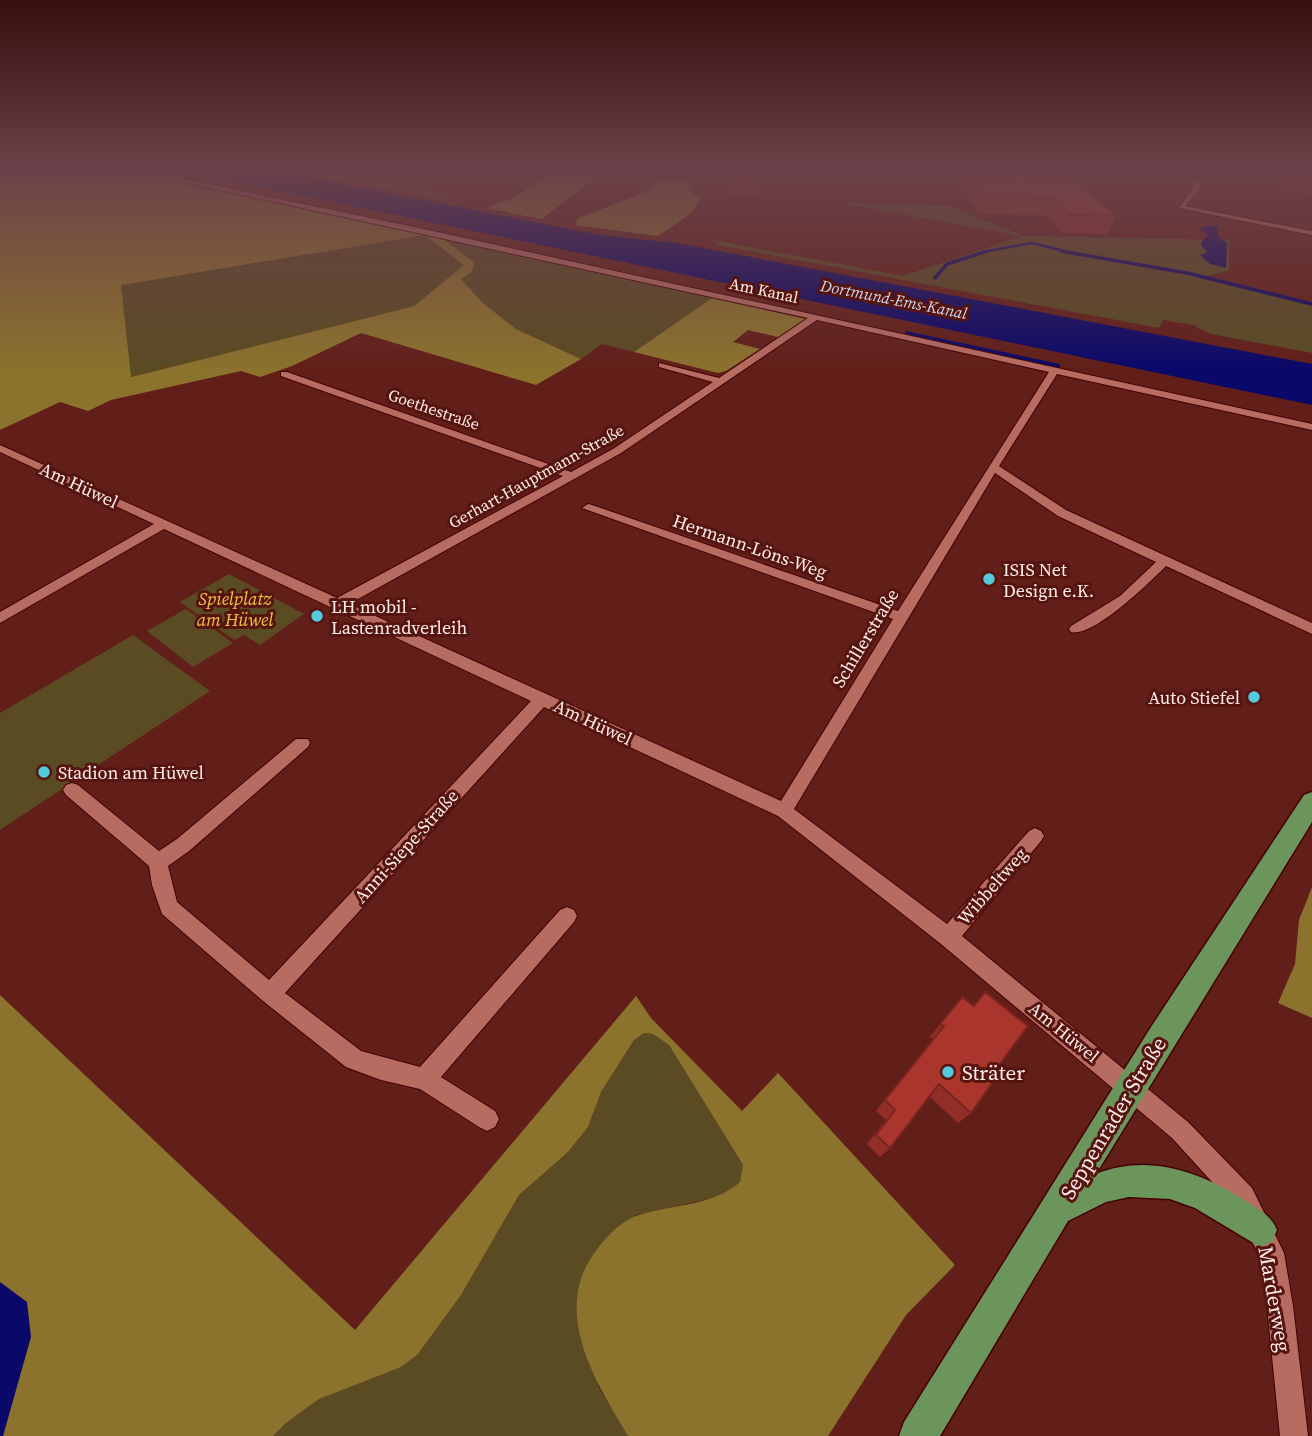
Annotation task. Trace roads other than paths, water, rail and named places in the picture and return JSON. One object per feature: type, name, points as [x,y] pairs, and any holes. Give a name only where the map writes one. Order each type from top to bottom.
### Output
[{"type":"main road","name":"Seppenrader Straße","points":[[918,1436],[1131,1087],[1312,802]]},
{"type":"main road","points":[[1057,1209],[1104,1186],[1160,1179],[1207,1194],[1260,1230]]},
{"type":"street","name":"Am Kanal","points":[[446,236],[1312,427]]},
{"type":"street","name":"Gerhart-Hauptmann-Straße","points":[[335,605],[618,451],[816,317]]},
{"type":"street","points":[[662,365],[720,381]]},
{"type":"street","points":[[1055,370],[994,468],[1062,513],[1312,629]]},
{"type":"street","name":"Goethestraße","points":[[284,374],[573,476]]},
{"type":"street","name":"Am Hüwel","points":[[0,448],[783,811],[948,937],[1131,1087]]},
{"type":"street","name":"Schillerstraße","points":[[783,811],[980,486],[994,468]]},
{"type":"street","name":"Hermann-Löns-Weg","points":[[588,508],[900,617]]},
{"type":"street","points":[[0,618],[163,524]]},
{"type":"street","points":[[1076,629],[1125,598],[1163,562]]},
{"type":"street","name":"Anni-Siepe-Straße","points":[[270,994],[542,699]]},
{"type":"street","points":[[158,862],[183,845],[302,743]]},
{"type":"street","points":[[72,790],[158,862],[161,885],[169,908],[270,994],[354,1059],[381,1069],[424,1079],[487,1119]]},
{"type":"street","name":"Wibbeltweg","points":[[948,937],[1035,836]]},
{"type":"street","points":[[424,1079],[567,916]]},
{"type":"street","name":"Marderweg","points":[[1131,1087],[1180,1130],[1243,1197],[1271,1253],[1280,1306],[1294,1436]]},
{"type":"water","name":"Dortmund-Ems-Kanal","points":[[498,236],[610,236],[677,243],[1312,364],[1312,405]]},
{"type":"water","points":[[1208,236],[1218,236],[1227,243],[1226,268],[1210,264],[1200,255],[1207,252],[1201,245]]},
{"type":"water","points":[[0,1282],[27,1302],[31,1337],[3,1436],[0,1436]]},
{"type":"waterway","points":[[986,251],[1032,243],[1068,252]]},
{"type":"waterway","points":[[935,278],[947,264],[986,251]]},
{"type":"waterway","points":[[982,252],[986,251]]},
{"type":"waterway","points":[[1061,251],[1187,273],[1312,304]]},
{"type":"waterway","points":[[907,333],[1009,355]]},
{"type":"waterway","points":[[1001,354],[1058,366]]},
{"type":"place","name":"ISIS Net Design e.K.","points":[[989,579]]},
{"type":"place","name":"LH mobil - Lastenradverleih","points":[[317,616]]},
{"type":"place","name":"Auto Stiefel","points":[[1254,697]]},
{"type":"place","name":"Stadion am Hüwel","points":[[44,772]]},
{"type":"place","name":"Sträter","points":[[948,1072]]},
{"type":"park label","name":"Spielplatz am Hüwel","points":[[235,608]]}]
